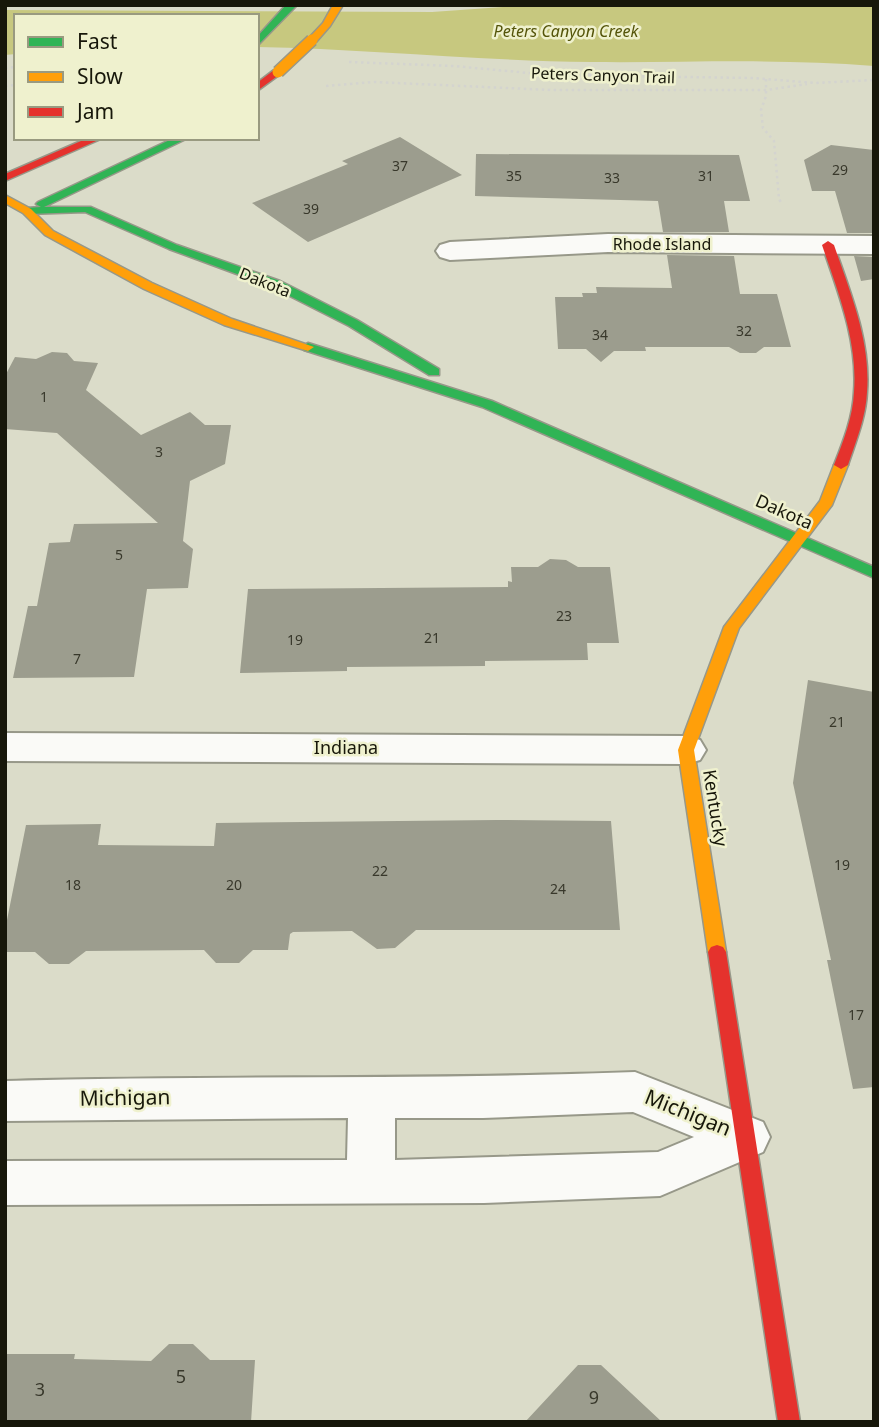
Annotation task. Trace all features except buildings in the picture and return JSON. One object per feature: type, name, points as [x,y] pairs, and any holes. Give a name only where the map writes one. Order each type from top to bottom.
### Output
[{"type":"street","points":[[259,41],[292,5]]},
{"type":"street","points":[[268,80],[327,24],[338,5]]},
{"type":"street","points":[[5,178],[93,140]]},
{"type":"street","points":[[5,220],[179,140]]},
{"type":"street","name":"Dakota","points":[[5,198],[27,211],[50,233],[148,286],[249,329],[486,404],[874,573]]},
{"type":"street","name":"Dakota","points":[[27,211],[88,209],[173,247],[290,291],[353,323],[486,404]]},
{"type":"street","name":"Rhode Island","points":[[450,251],[607,243],[874,245]]},
{"type":"street","name":"Kentucky","points":[[789,1422],[686,750],[732,627],[827,502],[851,436],[861,392],[858,340],[828,245]]},
{"type":"street","points":[[249,329],[290,291]]},
{"type":"street","name":"Indiana","points":[[5,747],[686,750]]},
{"type":"street","name":"Michigan","points":[[5,1101],[483,1098],[635,1092],[747,1137]]},
{"type":"street","points":[[371,1181],[372,1097]]},
{"type":"street","name":"Michigan","points":[[5,1183],[484,1181],[660,1174],[747,1137]]},
{"type":"path","name":"Peters Canyon Trail","points":[[345,62],[454,66],[550,75],[766,79],[815,83],[874,80]]},
{"type":"path","points":[[766,79],[767,90],[761,110],[764,128],[775,141],[779,199],[789,214],[788,220],[828,245]]},
{"type":"path","points":[[268,80],[304,87],[374,82],[551,90],[767,90],[815,83]]},
{"type":"water","name":"Peters Canyon Creek","points":[[532,5],[874,5],[874,66],[768,61],[550,61],[259,47],[259,14],[14,14],[14,54],[5,55],[5,10],[432,12]]},
{"type":"traffic: fast","points":[[259,41],[292,5]]},
{"type":"traffic: fast","points":[[42,204],[179,140]]},
{"type":"traffic: fast","points":[[27,211],[87,209],[173,247],[276,284],[353,323],[434,372]]},
{"type":"traffic: fast","points":[[308,347],[487,404],[874,573]]},
{"type":"traffic: slow","points":[[312,40],[327,24],[338,5]]},
{"type":"traffic: slow","points":[[278,72],[312,40]]},
{"type":"traffic: slow","points":[[5,198],[27,211],[49,233],[148,286],[228,322],[308,347]]},
{"type":"traffic: slow","points":[[717,952],[686,750],[732,627],[827,502],[841,465]]},
{"type":"traffic: jam","points":[[259,86],[278,72]]},
{"type":"traffic: jam","points":[[5,178],[93,140]]},
{"type":"traffic: jam","points":[[828,245],[852,317],[860,355],[861,392],[858,410],[841,465]]},
{"type":"traffic: jam","points":[[717,952],[789,1422]]}]
